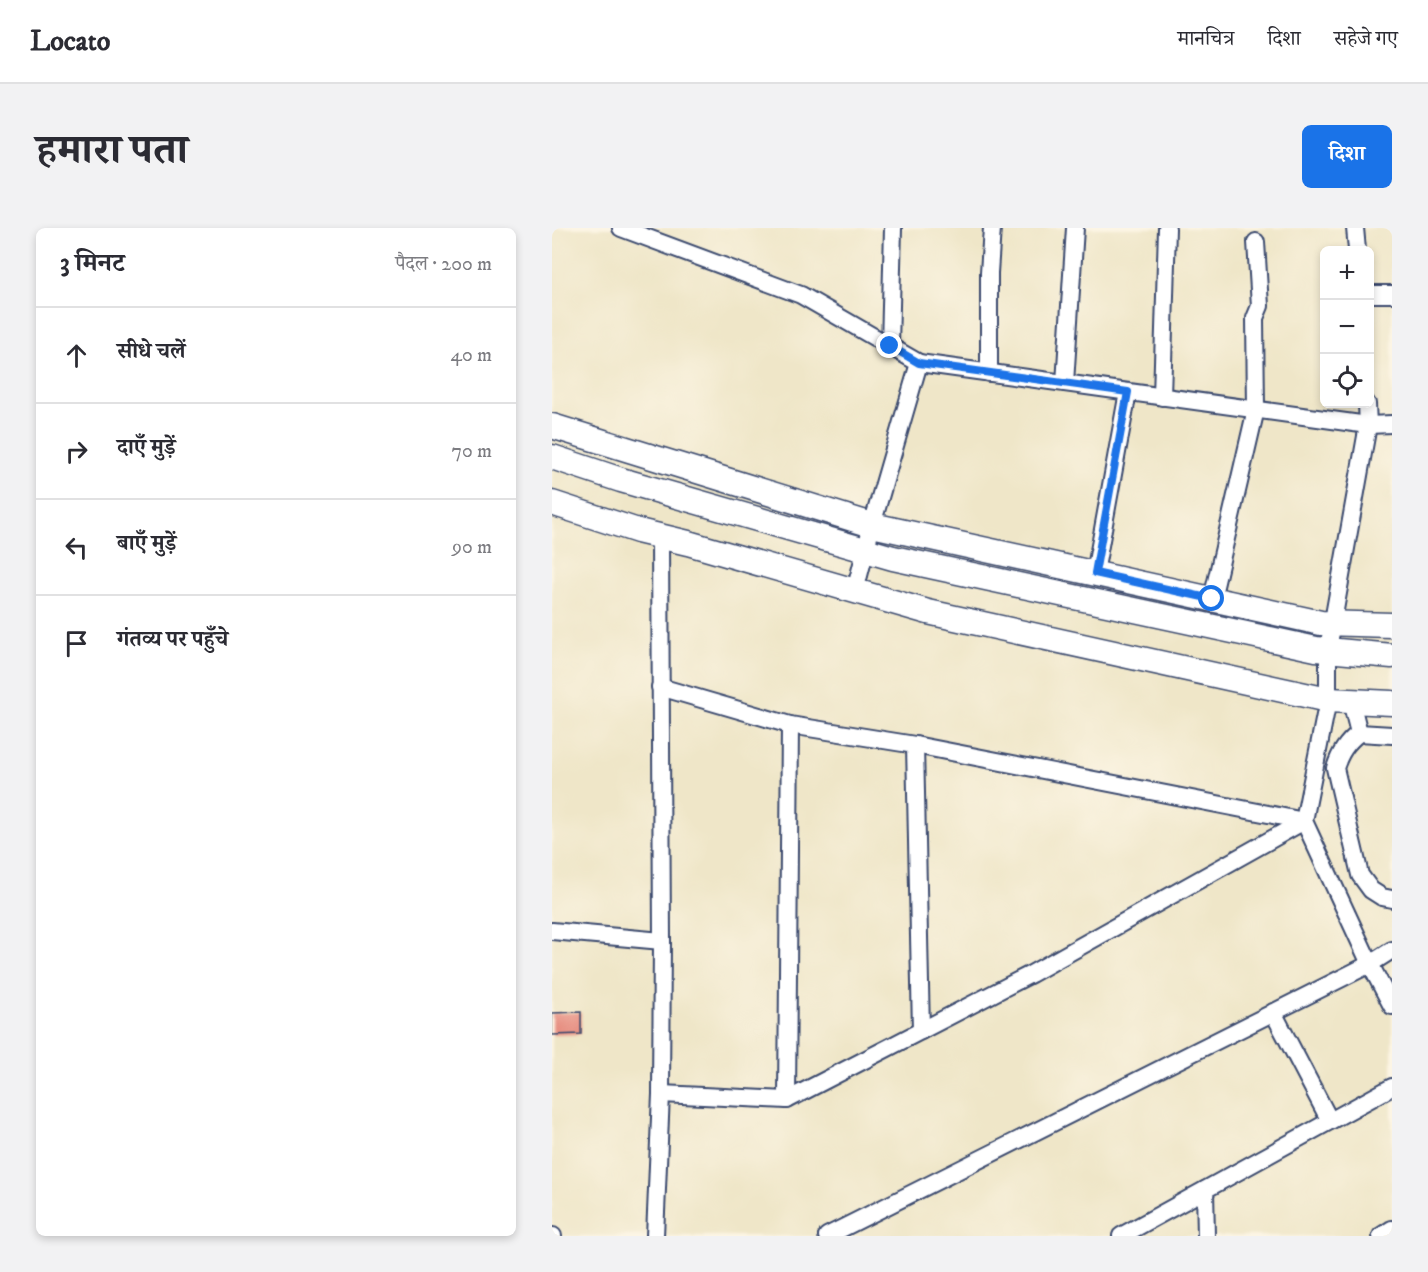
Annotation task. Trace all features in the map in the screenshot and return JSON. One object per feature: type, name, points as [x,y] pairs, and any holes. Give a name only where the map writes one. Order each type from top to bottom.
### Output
[{"type":"street","points":[[621,228],[801,295],[919,363],[1368,425],[1392,424]]},
{"type":"street","points":[[890,346],[893,228]]},
{"type":"street","points":[[989,373],[989,273],[992,228]]},
{"type":"street","points":[[1065,383],[1075,228]]},
{"type":"street","points":[[1162,397],[1167,228]]},
{"type":"street","points":[[1355,228],[1356,246]]},
{"type":"street","points":[[1212,599],[1256,410],[1255,318],[1260,306],[1257,242]]},
{"type":"street","points":[[1374,294],[1392,294]]},
{"type":"street","points":[[855,591],[919,363]]},
{"type":"street","points":[[1095,573],[1128,392]]},
{"type":"street","points":[[1359,733],[1340,701],[1328,649],[1368,425],[1366,408]]},
{"type":"street","points":[[552,426],[872,525],[1321,623],[1392,625]]},
{"type":"street","points":[[552,457],[621,480],[893,558],[1316,650],[1328,649],[1392,656]]},
{"type":"street","points":[[552,503],[660,537],[928,612],[1340,701],[1392,703]]},
{"type":"street","points":[[655,1236],[661,1094],[660,537]]},
{"type":"street","points":[[660,687],[790,725],[915,745],[1304,821]]},
{"type":"street","points":[[1340,701],[1304,821],[1370,964],[1392,1006]]},
{"type":"street","points":[[787,1100],[790,725]]},
{"type":"street","points":[[1392,735],[1359,733],[1349,741],[1340,754],[1335,768],[1360,875],[1371,890],[1382,897],[1392,899]]},
{"type":"street","points":[[915,745],[921,1031]]},
{"type":"street","points":[[661,1094],[787,1100],[1031,974],[1304,821]]},
{"type":"street","points":[[552,931],[662,941]]},
{"type":"street","points":[[827,1236],[1370,964],[1392,950]]},
{"type":"street","points":[[1273,1012],[1330,1121]]},
{"type":"street","points":[[1121,1236],[1392,1087]]},
{"type":"street","points":[[1205,1190],[1206,1236]]},
{"type":"building","points":[[581,1012],[581,1034],[552,1035],[552,1013]]},
{"type":"route","points":[[890,346],[919,363],[1128,392],[1095,573],[1212,599]]}]
